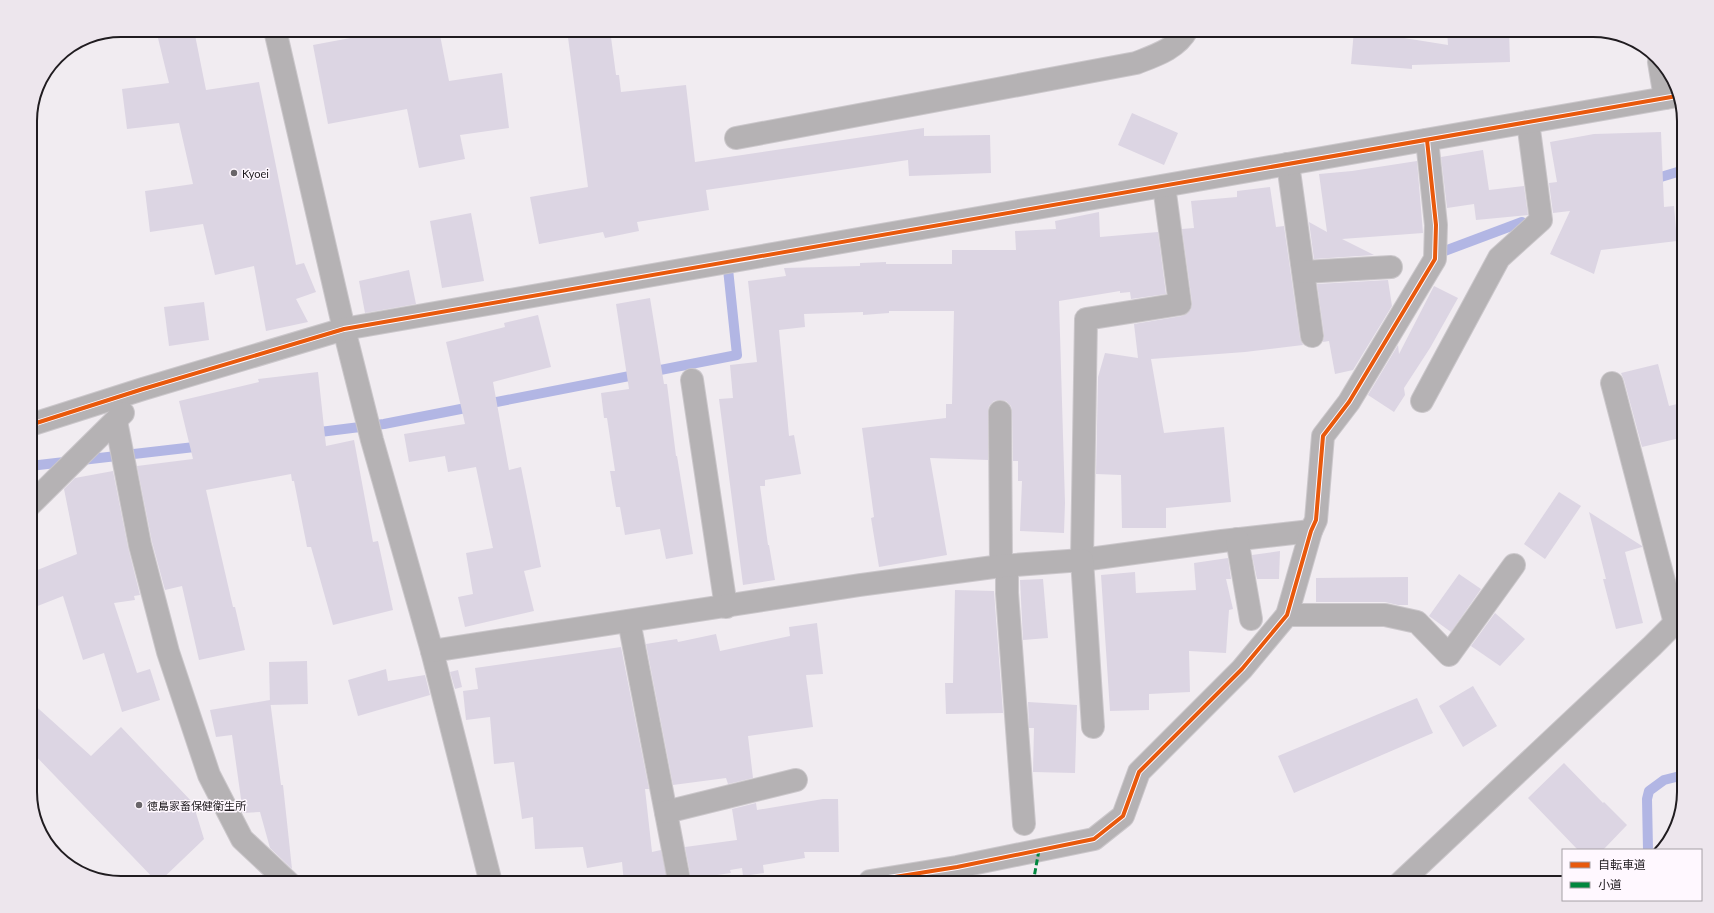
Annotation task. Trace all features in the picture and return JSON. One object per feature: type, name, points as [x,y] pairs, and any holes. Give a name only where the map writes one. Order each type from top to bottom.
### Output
[{"type":"street","points":[[278,37],[344,329],[372,440],[432,651],[490,876]]},
{"type":"street","points":[[736,138],[1136,63],[1165,51],[1184,37]]},
{"type":"street","points":[[37,423],[143,389],[344,329],[1671,97],[1663,75]]},
{"type":"street","points":[[1422,401],[1499,258],[1541,220],[1528,122]]},
{"type":"street","points":[[901,876],[957,867],[1094,839],[1123,816],[1139,772],[1242,669],[1286,615],[1311,531],[1316,520],[1323,436],[1349,402],[1435,259],[1436,225],[1427,140]]},
{"type":"street","points":[[1288,164],[1312,336]]},
{"type":"street","points":[[1093,727],[1082,560],[1086,319],[1180,304],[1164,186]]},
{"type":"street","points":[[1304,272],[1391,267]]},
{"type":"street","points":[[692,380],[726,606]]},
{"type":"street","points":[[1612,383],[1677,613]]},
{"type":"street","points":[[37,498],[116,421],[143,389]]},
{"type":"street","points":[[1000,412],[1004,566],[1024,824]]},
{"type":"street","points":[[116,421],[140,545],[168,652],[209,775],[242,839],[282,876]]},
{"type":"street","points":[[432,651],[860,585],[1004,566],[1082,560],[1237,539],[1311,531]]},
{"type":"street","points":[[1237,539],[1251,618]]},
{"type":"street","points":[[1286,615],[1385,615],[1417,622],[1449,655],[1514,565]]},
{"type":"street","points":[[629,621],[678,875]]},
{"type":"street","points":[[1407,876],[1677,622]]},
{"type":"street","points":[[666,812],[796,780]]},
{"type":"building","name":"Kyoei","points":[[158,37],[195,37],[206,90],[259,82],[296,265],[304,263],[316,292],[296,299],[308,322],[266,331],[254,266],[215,275],[203,224],[150,232],[145,191],[193,184],[179,123],[127,129],[122,89],[169,83]]},
{"type":"building","points":[[356,37],[440,37],[449,81],[502,73],[509,128],[460,135],[465,159],[419,168],[407,109],[328,124],[313,45]]},
{"type":"building","points":[[568,37],[611,37],[616,75],[619,75],[621,92],[686,85],[695,162],[924,128],[924,136],[990,135],[991,173],[909,176],[908,160],[706,190],[709,210],[637,222],[639,231],[605,238],[603,232],[539,244],[530,197],[588,187]]},
{"type":"building","points":[[1353,37],[1398,37],[1448,45],[1447,37],[1509,37],[1510,62],[1412,65],[1412,69],[1351,64]]},
{"type":"building","points":[[1132,113],[1178,133],[1164,165],[1118,145]]},
{"type":"building","points":[[1661,132],[1664,207],[1674,206],[1677,241],[1601,250],[1594,274],[1550,254],[1570,211],[1553,213],[1549,183],[1557,182],[1550,142],[1594,134]]},
{"type":"building","points":[[1483,150],[1489,190],[1524,186],[1528,215],[1476,220],[1474,204],[1447,208],[1441,157]]},
{"type":"building","points":[[1417,161],[1423,233],[1342,239],[1374,255],[1314,259],[1309,222],[1327,232],[1319,174],[1352,171]]},
{"type":"building","points":[[1270,187],[1276,227],[1284,226],[1300,338],[1303,345],[1245,352],[1151,359],[1164,433],[1224,427],[1231,502],[1166,508],[1166,528],[1122,528],[1121,475],[1096,474],[1098,377],[1105,353],[1138,358],[1134,324],[1182,316],[1187,314],[1191,309],[1192,302],[1182,229],[1194,228],[1191,201],[1237,197],[1237,191]]},
{"type":"building","points":[[1099,212],[1100,237],[1158,232],[1166,294],[1131,299],[1130,292],[1120,293],[1120,291],[1059,301],[1065,503],[1064,533],[1020,531],[1022,481],[1018,481],[1018,461],[1013,461],[1011,406],[1006,401],[994,401],[989,406],[988,412],[988,460],[930,458],[947,555],[879,567],[871,518],[874,517],[862,428],[946,418],[946,404],[952,404],[954,311],[889,311],[889,313],[863,315],[863,312],[804,314],[805,327],[779,330],[789,436],[794,435],[801,474],[765,480],[765,486],[760,486],[768,545],[775,580],[743,585],[719,399],[733,398],[730,365],[757,362],[748,281],[786,276],[784,268],[860,266],[860,263],[886,262],[886,264],[952,264],[952,250],[1016,250],[1015,231],[1056,229],[1055,221]]},
{"type":"building","points":[[471,213],[484,281],[442,288],[430,221]]},
{"type":"building","points":[[409,270],[416,304],[365,313],[359,281]]},
{"type":"building","points":[[1388,280],[1392,306],[1353,370],[1335,374],[1329,341],[1323,342],[1324,334],[1317,284]]},
{"type":"building","points":[[1434,286],[1458,298],[1430,348],[1404,388],[1405,395],[1394,412],[1368,395],[1398,345],[1399,354]]},
{"type":"building","points":[[650,298],[664,384],[667,384],[676,456],[693,554],[666,559],[660,529],[625,535],[620,507],[616,507],[610,471],[615,471],[607,418],[604,418],[601,393],[629,389],[616,304]]},
{"type":"building","points":[[204,302],[209,340],[169,346],[164,307]]},
{"type":"building","points":[[538,315],[551,367],[493,382],[509,470],[521,467],[541,567],[524,571],[534,611],[465,627],[458,597],[473,594],[466,553],[493,548],[476,467],[448,472],[445,456],[409,462],[404,434],[465,424],[446,342],[505,327],[504,323]]},
{"type":"building","points":[[1658,364],[1669,406],[1677,404],[1677,439],[1642,447],[1621,373]]},
{"type":"building","points":[[318,372],[326,446],[354,440],[373,542],[378,541],[393,610],[333,625],[311,547],[307,547],[294,481],[292,481],[291,474],[206,490],[233,607],[235,607],[245,650],[199,660],[182,586],[165,590],[152,542],[137,466],[193,459],[179,401],[259,382],[258,379]]},
{"type":"building","points":[[113,471],[128,547],[140,595],[134,596],[135,600],[114,603],[137,673],[150,669],[160,700],[122,712],[104,653],[83,660],[63,596],[37,606],[37,570],[77,554],[64,489],[75,478]]},
{"type":"building","points":[[1559,492],[1581,506],[1545,559],[1524,544]]},
{"type":"building","points":[[1589,512],[1642,546],[1625,552],[1643,623],[1616,629],[1603,579],[1606,579]]},
{"type":"building","points":[[1280,551],[1279,579],[1257,579],[1252,555]]},
{"type":"building","points":[[1228,558],[1231,579],[1226,579],[1233,609],[1229,610],[1226,653],[1189,651],[1190,692],[1149,694],[1149,710],[1110,711],[1101,575],[1135,572],[1136,593],[1196,590],[1194,563]]},
{"type":"building","points":[[1459,574],[1481,589],[1451,632],[1429,616]]},
{"type":"building","points":[[1408,577],[1408,605],[1398,605],[1385,602],[1316,602],[1316,578]]},
{"type":"building","points":[[1043,579],[1048,638],[1023,640],[1020,580]]},
{"type":"building","points":[[955,590],[994,591],[1003,713],[946,714],[945,683],[953,683]]},
{"type":"building","points":[[1495,613],[1525,639],[1500,666],[1471,646]]},
{"type":"building","points":[[817,623],[823,674],[806,675],[813,727],[748,736],[753,778],[728,784],[726,778],[673,785],[646,644],[677,639],[678,642],[716,634],[720,651],[790,636],[789,627]]},
{"type":"building","points":[[621,647],[649,789],[645,789],[652,852],[661,850],[667,876],[623,876],[622,862],[587,868],[583,847],[535,849],[533,817],[522,819],[514,762],[494,764],[490,717],[466,720],[463,691],[478,689],[475,668]]},
{"type":"building","points":[[307,661],[308,704],[270,705],[269,662]]},
{"type":"building","points":[[386,669],[388,681],[425,675],[430,695],[358,716],[348,680]]},
{"type":"building","points":[[458,670],[462,687],[455,689],[450,672]]},
{"type":"building","points":[[1473,686],[1497,726],[1463,747],[1439,706]]},
{"type":"building","points":[[1417,698],[1433,733],[1294,793],[1278,756]]},
{"type":"building","points":[[270,700],[281,785],[283,785],[292,869],[270,848],[260,812],[243,813],[232,735],[216,737],[210,710]]},
{"type":"building","points":[[1028,702],[1077,705],[1075,773],[1033,772],[1034,728],[1029,728]]},
{"type":"building","name":"徳島家畜保健衛生所","points":[[37,707],[91,756],[121,727],[193,803],[204,839],[165,876],[151,876],[37,757]]},
{"type":"building","points":[[1564,763],[1627,825],[1604,849],[1577,849],[1528,798]]},
{"type":"building","points":[[823,799],[838,799],[839,852],[804,852],[805,858],[763,865],[764,873],[743,876],[742,868],[730,870],[731,873],[710,876],[690,876],[685,847],[737,840],[732,809],[756,803],[757,810]]},
{"type":"waterway","points":[[1651,180],[1677,172]]},
{"type":"waterway","points":[[1442,252],[1522,222]]},
{"type":"waterway","points":[[312,433],[384,424],[737,355],[728,269]]},
{"type":"waterway","points":[[37,465],[203,446]]},
{"type":"waterway","points":[[1648,849],[1647,799],[1649,791],[1664,780],[1677,777]]},
{"type":"marked path","points":[[1034,876],[1039,850]]},
{"type":"cycle path","points":[[37,423],[143,389],[344,329],[1673,97]]},
{"type":"cycle path","points":[[901,876],[957,867],[1094,839],[1123,816],[1139,772],[1242,669],[1287,615],[1311,531],[1316,520],[1323,436],[1349,402],[1435,259],[1436,225],[1427,140]]},
{"type":"place","name":"Kyoei","points":[[234,173]]},
{"type":"place","name":"徳島家畜保健衛生所","points":[[139,805]]}]
